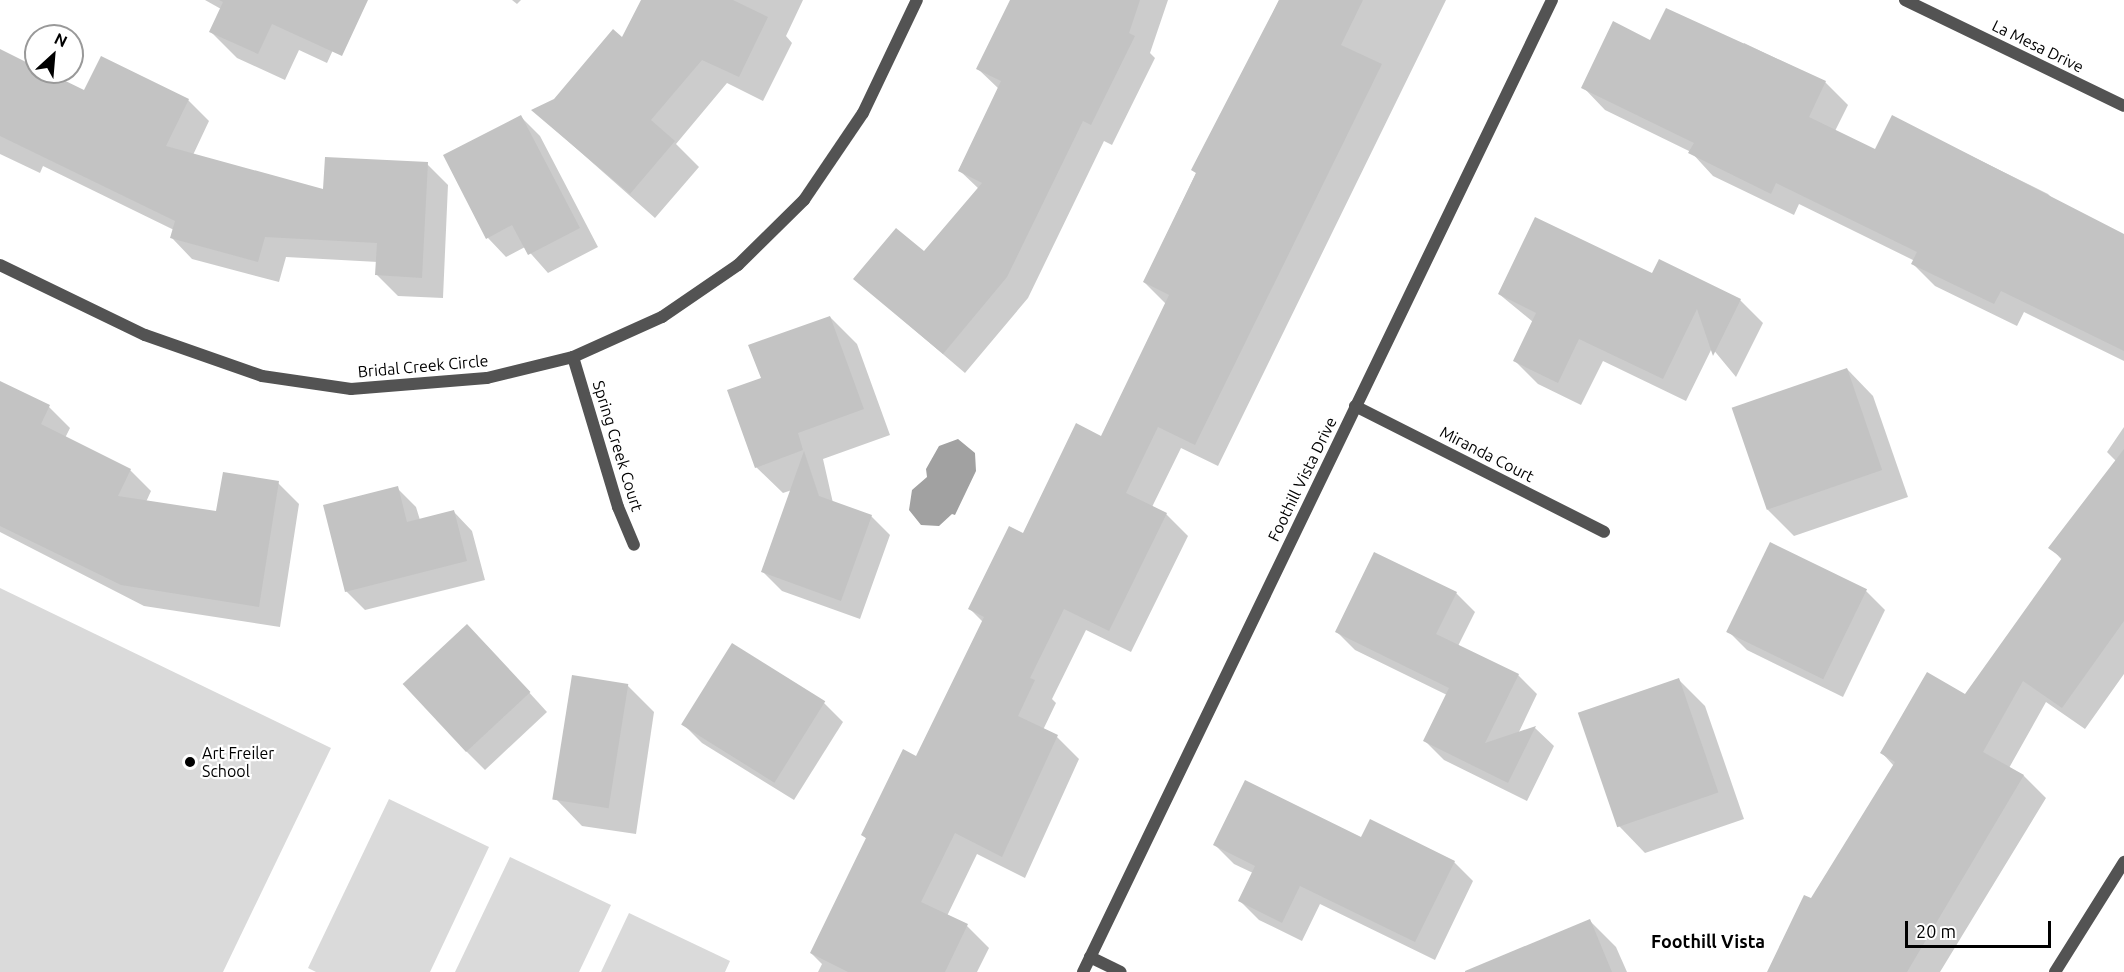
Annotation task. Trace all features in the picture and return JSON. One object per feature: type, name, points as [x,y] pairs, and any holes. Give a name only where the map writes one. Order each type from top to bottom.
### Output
[{"type":"street","name":"Bridal Creek Circle","points":[[0,265],[146,335],[262,376],[351,389],[487,378],[573,357],[662,317],[738,265],[804,200],[863,113],[917,0]]},
{"type":"street","name":"Foothill Vista Drive","points":[[1083,972],[1552,0]]},
{"type":"street","name":"La Mesa Drive","points":[[1905,0],[2124,106]]},
{"type":"street","name":"Spring Creek Court","points":[[573,357],[618,507],[634,544]]},
{"type":"street","name":"Miranda Court","points":[[1355,406],[1604,532]]},
{"type":"street","points":[[2055,972],[2124,862]]},
{"type":"street","points":[[1090,957],[1121,972]]},
{"type":"shaded area","points":[[958,439],[975,453],[976,471],[955,515],[952,514],[939,526],[921,525],[909,510],[912,490],[927,477],[926,469],[939,446]]},
{"type":"shaded area","points":[[0,588],[331,748],[223,972],[0,972]]},
{"type":"shaded area","points":[[389,799],[489,847],[430,972],[316,972],[308,968]]},
{"type":"shaded area","points":[[510,857],[611,905],[579,972],[455,972]]},
{"type":"shaded area","points":[[629,913],[730,961],[725,972],[601,972]]},
{"type":"building","points":[[219,0],[368,0],[342,56],[272,24],[258,54],[209,32],[223,2]]},
{"type":"building","points":[[641,0],[733,0],[768,17],[739,77],[702,60],[651,120],[675,141],[630,194],[531,110],[554,99],[613,29],[622,37]]},
{"type":"building","points":[[1010,0],[1140,0],[1129,33],[1135,36],[1091,125],[1083,121],[1007,277],[943,354],[853,279],[896,228],[924,251],[982,183],[958,171],[1001,81],[976,69]]},
{"type":"building","points":[[1279,0],[1363,0],[1341,45],[1382,64],[1195,445],[1158,427],[1126,493],[1167,513],[1109,631],[1064,609],[1030,678],[1035,680],[1018,716],[1058,735],[1002,857],[955,833],[921,902],[968,924],[945,972],[848,972],[810,953],[866,838],[861,835],[903,749],[916,756],[984,617],[968,609],[1009,526],[1023,533],[1076,423],[1101,436],[1169,295],[1143,282],[1196,173],[1191,170]]},
{"type":"building","points":[[1666,8],[1826,81],[1809,117],[1875,149],[1892,115],[2124,234],[2124,351],[2001,291],[1994,304],[1911,264],[1917,252],[1776,183],[1771,194],[1688,153],[1694,143],[1581,88],[1613,21],[1650,40]]},
{"type":"building","points":[[0,49],[24,61],[24,84],[72,84],[84,90],[101,56],[189,99],[166,146],[323,189],[325,157],[428,162],[422,278],[375,275],[377,243],[265,237],[258,262],[170,238],[175,221],[0,136]]},
{"type":"building","points":[[521,115],[580,228],[528,255],[512,225],[486,239],[443,155]]},
{"type":"building","points":[[1535,217],[1652,273],[1659,259],[1741,299],[1713,356],[1697,309],[1663,379],[1579,339],[1558,383],[1513,361],[1536,313],[1498,294]]},
{"type":"building","points":[[830,316],[864,409],[798,433],[803,450],[755,468],[727,390],[761,378],[748,345]]},
{"type":"building","points":[[1847,368],[1882,470],[1767,510],[1732,408]]},
{"type":"building","points":[[0,381],[50,405],[41,424],[131,469],[118,496],[216,511],[223,472],[279,481],[259,607],[121,585],[0,526]]},
{"type":"building","points":[[2124,449],[2124,621],[2062,708],[2023,681],[1983,752],[2024,775],[1907,972],[1767,972],[1804,895],[1811,898],[1895,762],[1880,753],[1927,672],[1965,694],[2062,558],[2048,548]]},
{"type":"building","points":[[804,451],[819,496],[872,515],[841,601],[761,572]]},
{"type":"building","points":[[398,486],[407,522],[454,510],[467,561],[345,592],[323,505]]},
{"type":"building","points":[[1770,542],[1867,589],[1823,679],[1726,632]]},
{"type":"building","points":[[1374,552],[1457,592],[1436,634],[1519,674],[1485,743],[1536,726],[1508,783],[1423,741],[1449,688],[1335,632]]},
{"type":"building","points":[[467,624],[530,692],[466,752],[403,684]]},
{"type":"building","points":[[732,643],[825,701],[774,783],[681,724]]},
{"type":"building","points":[[572,675],[628,684],[609,808],[552,799]]},
{"type":"building","points":[[1679,678],[1718,792],[1617,827],[1578,713]]},
{"type":"building","points":[[1245,780],[1361,837],[1370,819],[1455,861],[1415,942],[1300,886],[1282,923],[1238,901],[1255,866],[1213,845]]},
{"type":"building","points":[[1590,919],[1612,972],[1465,972],[1465,971]]},
{"type":"place","name":"Art Freiler School","points":[[190,762]]},
{"type":"district","name":"Foothill Vista","points":[[1708,941]]}]
